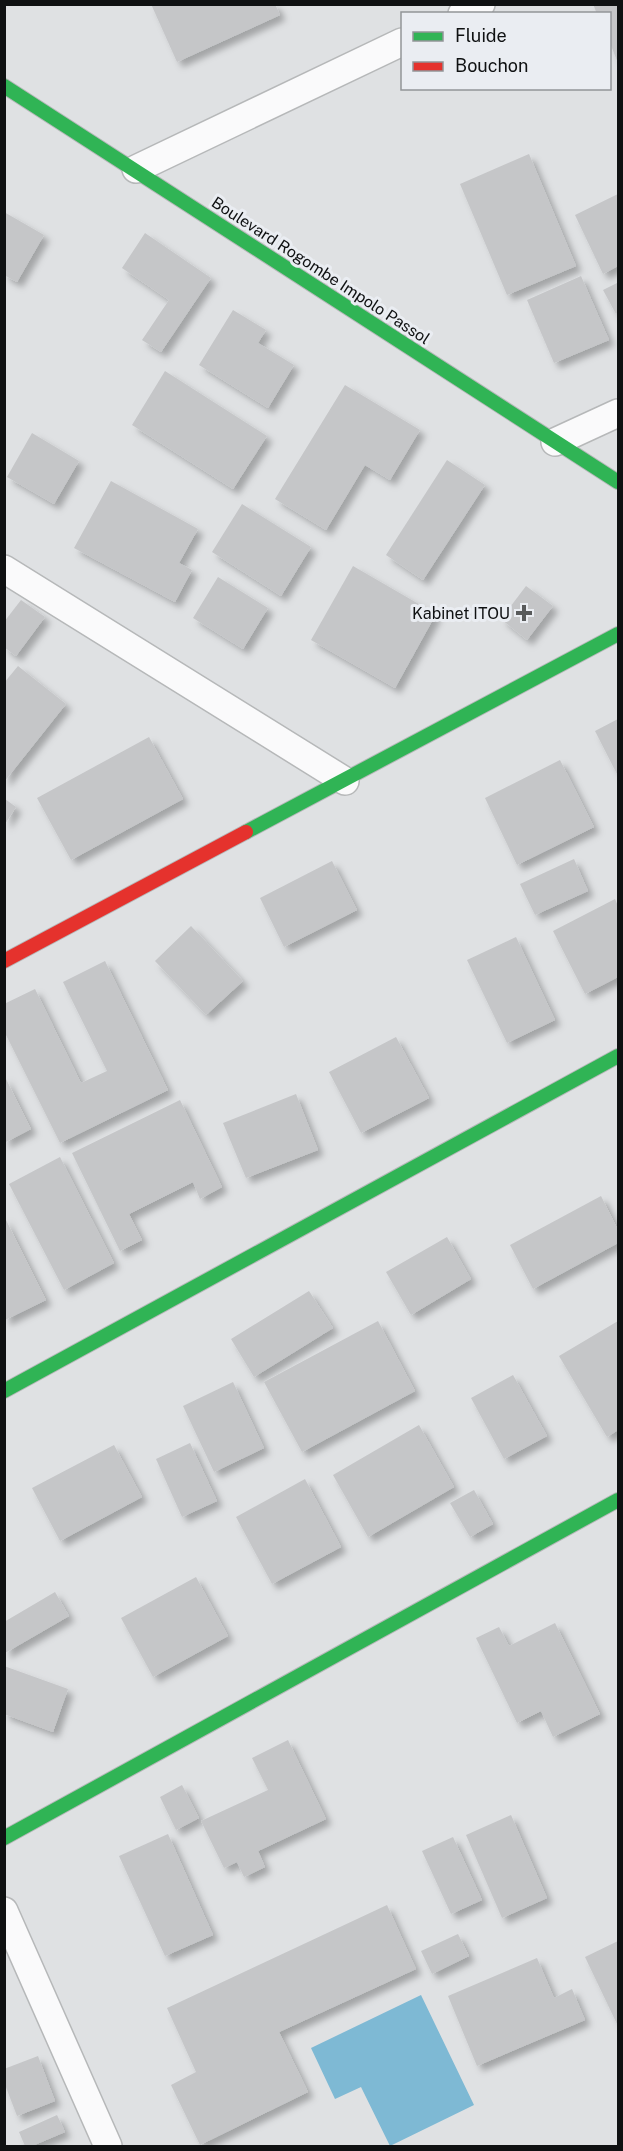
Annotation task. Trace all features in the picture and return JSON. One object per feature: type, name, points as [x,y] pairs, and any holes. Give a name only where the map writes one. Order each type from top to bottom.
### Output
[{"type":"street","points":[[466,12],[481,4]]},
{"type":"street","points":[[136,169],[401,42]]},
{"type":"street","name":"Boulevard Rogombe Impolo Passol","points":[[4,86],[618,482]]},
{"type":"street","points":[[555,442],[618,413]]},
{"type":"street","points":[[4,569],[345,781]]},
{"type":"street","points":[[4,961],[618,634]]},
{"type":"street","points":[[4,1391],[618,1056]]},
{"type":"street","points":[[4,1838],[618,1500]]},
{"type":"street","points":[[4,1911],[108,2146]]},
{"type":"water","points":[[421,1995],[474,2105],[390,2146],[361,2087],[335,2099],[311,2048]]},
{"type":"building","points":[[151,4],[275,4],[280,15],[177,62]]},
{"type":"building","points":[[593,4],[618,4],[618,63],[611,46],[611,12],[596,12]]},
{"type":"building","points":[[529,154],[576,266],[507,295],[460,184]]},
{"type":"building","points":[[618,194],[618,266],[603,274],[575,215]]},
{"type":"building","points":[[4,212],[44,235],[17,282],[4,275]]},
{"type":"building","points":[[145,233],[211,278],[161,352],[142,340],[169,300],[122,268]]},
{"type":"building","points":[[581,276],[609,340],[554,363],[527,300]]},
{"type":"building","points":[[617,283],[618,312],[616,314],[603,290]]},
{"type":"building","points":[[233,310],[266,330],[258,343],[294,365],[268,408],[199,365]]},
{"type":"building","points":[[165,371],[267,436],[233,489],[132,425]]},
{"type":"building","points":[[345,385],[420,430],[390,480],[365,465],[326,530],[275,499]]},
{"type":"building","points":[[32,433],[79,461],[54,504],[7,477]]},
{"type":"building","points":[[447,460],[485,485],[423,580],[386,555]]},
{"type":"building","points":[[111,481],[198,529],[179,563],[192,570],[175,602],[74,548]]},
{"type":"building","points":[[242,504],[311,547],[281,596],[212,552]]},
{"type":"building","points":[[353,566],[436,614],[395,688],[311,640]]},
{"type":"building","points":[[218,577],[268,608],[243,649],[193,618]]},
{"type":"building","points":[[526,586],[553,606],[527,640],[501,619]]},
{"type":"building","points":[[21,600],[45,617],[16,656],[4,647],[4,622]]},
{"type":"building","points":[[18,666],[66,704],[4,782],[4,683]]},
{"type":"building","points":[[618,719],[618,776],[595,731]]},
{"type":"building","points":[[149,737],[183,799],[71,860],[37,798]]},
{"type":"building","points":[[560,760],[594,827],[517,865],[485,798]]},
{"type":"building","points":[[5,799],[16,807],[5,824]]},
{"type":"building","points":[[574,859],[588,891],[535,915],[520,884]]},
{"type":"building","points":[[332,861],[357,910],[284,947],[260,898]]},
{"type":"building","points":[[615,899],[618,906],[618,977],[585,994],[553,931]]},
{"type":"building","points":[[191,926],[243,981],[206,1015],[155,961]]},
{"type":"building","points":[[516,937],[555,1020],[507,1043],[467,960]]},
{"type":"building","points":[[105,961],[168,1090],[60,1143],[4,1031],[4,1004],[35,989],[81,1083],[107,1071],[63,982]]},
{"type":"building","points":[[396,1037],[429,1098],[361,1133],[329,1072]]},
{"type":"building","points":[[4,1075],[31,1129],[4,1143]]},
{"type":"building","points":[[296,1094],[318,1150],[246,1178],[223,1123]]},
{"type":"building","points":[[180,1100],[222,1187],[200,1199],[193,1182],[129,1214],[142,1240],[120,1251],[72,1153]]},
{"type":"building","points":[[60,1157],[114,1263],[64,1290],[9,1184]]},
{"type":"building","points":[[601,1196],[618,1230],[618,1243],[533,1289],[510,1245]]},
{"type":"building","points":[[4,1216],[46,1300],[5,1320],[4,1318]]},
{"type":"building","points":[[447,1237],[471,1279],[411,1315],[386,1272]]},
{"type":"building","points":[[309,1291],[333,1328],[254,1377],[231,1339]]},
{"type":"building","points":[[378,1321],[415,1391],[302,1452],[264,1382]]},
{"type":"building","points":[[618,1321],[618,1430],[607,1437],[559,1356]]},
{"type":"building","points":[[513,1375],[547,1436],[504,1459],[471,1398]]},
{"type":"building","points":[[233,1382],[264,1448],[214,1472],[183,1406]]},
{"type":"building","points":[[419,1425],[454,1487],[368,1537],[333,1475]]},
{"type":"building","points":[[190,1443],[217,1501],[182,1517],[156,1459]]},
{"type":"building","points":[[114,1445],[142,1497],[60,1541],[32,1488]]},
{"type":"building","points":[[305,1479],[341,1547],[272,1584],[236,1517]]},
{"type":"building","points":[[474,1490],[493,1524],[470,1537],[450,1503]]},
{"type":"building","points":[[196,1577],[228,1636],[153,1677],[121,1618]]},
{"type":"building","points":[[55,1592],[69,1616],[5,1653],[4,1622]]},
{"type":"building","points":[[555,1623],[600,1714],[553,1737],[541,1711],[517,1723],[476,1638],[499,1627],[509,1646]]},
{"type":"building","points":[[4,1666],[68,1689],[53,1732],[4,1714]]},
{"type":"building","points":[[288,1740],[326,1819],[258,1851],[265,1867],[244,1877],[237,1862],[224,1868],[201,1821],[268,1790],[252,1758]]},
{"type":"building","points":[[182,1785],[199,1818],[176,1830],[160,1797]]},
{"type":"building","points":[[511,1815],[547,1898],[502,1918],[466,1835]]},
{"type":"building","points":[[168,1834],[213,1935],[165,1956],[119,1856]]},
{"type":"building","points":[[453,1837],[482,1900],[451,1914],[422,1851]]},
{"type":"building","points":[[387,1905],[416,1969],[279,2032],[308,2092],[200,2145],[171,2085],[196,2072],[167,2008]]},
{"type":"building","points":[[458,1934],[469,1956],[432,1974],[421,1951]]},
{"type":"building","points":[[618,1941],[618,2023],[617,2024],[585,1957]]},
{"type":"building","points":[[537,1958],[554,1998],[572,1989],[585,2020],[477,2066],[448,1996]]},
{"type":"building","points":[[38,2056],[55,2101],[17,2116],[4,2082],[4,2069]]},
{"type":"building","points":[[57,2115],[65,2132],[32,2146],[25,2146],[19,2132]]},
{"type":"traffic: fast","points":[[4,86],[618,482]]},
{"type":"traffic: fast","points":[[246,832],[618,634]]},
{"type":"traffic: fast","points":[[4,1391],[618,1056]]},
{"type":"traffic: fast","points":[[4,1838],[618,1500]]},
{"type":"traffic: jam","points":[[4,961],[246,832]]},
{"type":"place","name":"Kabinet ITOU","points":[[524,613]]}]
